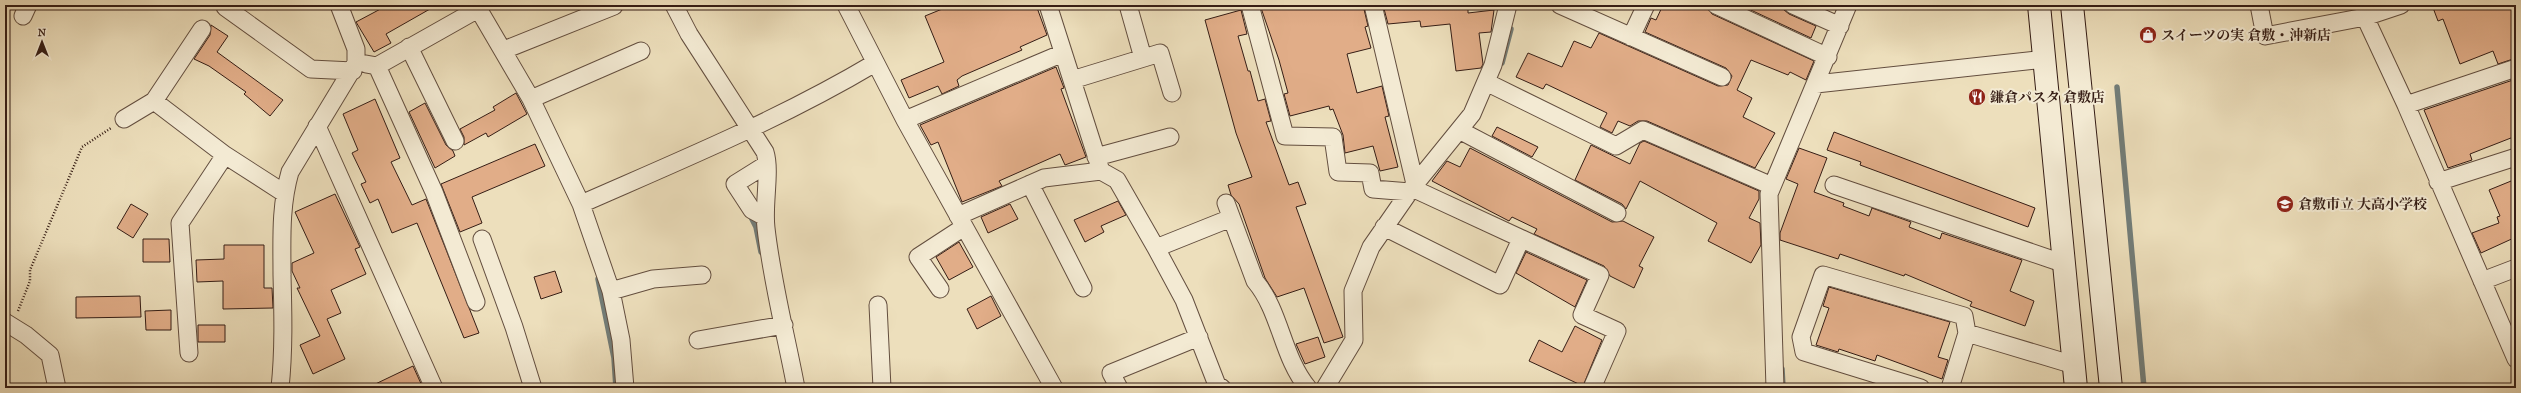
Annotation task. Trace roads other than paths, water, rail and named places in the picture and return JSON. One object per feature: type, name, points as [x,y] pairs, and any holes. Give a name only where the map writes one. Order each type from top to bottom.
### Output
[{"type":"street","points":[[280,388],[284,351],[281,216],[284,193],[290,172],[354,67],[356,49],[339,5]]},
{"type":"street","points":[[674,5],[689,34],[754,127],[766,158],[765,217],[778,326],[796,388]]},
{"type":"street","points":[[846,5],[871,66],[905,120],[1054,388]]},
{"type":"street","points":[[1048,5],[1098,164],[1117,180],[1156,248],[1184,300],[1218,385],[1222,388]]},
{"type":"street","points":[[1128,5],[1143,58]]},
{"type":"street","points":[[1250,5],[1285,136],[1333,137],[1338,172],[1370,173],[1373,189],[1412,188],[1600,275],[1582,315],[1617,331],[1592,388]]},
{"type":"street","points":[[1373,5],[1412,188]]},
{"type":"street","points":[[1325,388],[1354,340],[1353,291],[1371,248],[1412,188],[1472,114],[1486,82],[1503,32],[1508,5]]},
{"type":"street","points":[[1560,5],[1722,77]]},
{"type":"street","points":[[1631,37],[1646,5]]},
{"type":"street","points":[[1716,5],[1828,57]]},
{"type":"street","points":[[1793,5],[1840,26]]},
{"type":"street","points":[[1775,388],[1769,194],[1828,57],[1848,5]]},
{"type":"street","points":[[2039,5],[2046,59],[2076,388]]},
{"type":"street","points":[[2072,5],[2111,388]]},
{"type":"street","points":[[2259,5],[2265,36],[2365,17],[2401,5]]},
{"type":"street","points":[[504,50],[614,6]]},
{"type":"street","points":[[225,7],[311,69],[377,66],[474,9],[504,50],[531,99],[582,204],[611,291],[621,340],[625,388]]},
{"type":"street","points":[[2365,17],[2406,105],[2438,182],[2516,359]]},
{"type":"street","points":[[124,119],[154,101],[202,29]]},
{"type":"street","points":[[409,47],[455,141]]},
{"type":"street","points":[[531,99],[641,51]]},
{"type":"street","points":[[905,120],[1063,53]]},
{"type":"street","points":[[1072,80],[1160,53],[1172,93]]},
{"type":"street","points":[[1816,84],[2046,59]]},
{"type":"street","points":[[377,66],[434,192],[476,302]]},
{"type":"street","points":[[582,204],[754,127],[823,94],[871,66]]},
{"type":"street","points":[[2406,105],[2516,68]]},
{"type":"street","points":[[1486,82],[1616,146],[1643,130],[1772,186]]},
{"type":"street","points":[[154,101],[225,155],[284,193]]},
{"type":"street","points":[[317,126],[434,388]]},
{"type":"street","points":[[1459,130],[1617,213]]},
{"type":"street","points":[[940,288],[918,257],[948,237],[962,224],[1030,184],[1044,178],[1098,164],[1170,137]]},
{"type":"street","points":[[189,353],[180,223],[225,155]]},
{"type":"street","points":[[2438,182],[2516,157]]},
{"type":"street","points":[[765,217],[752,210],[735,184],[766,158]]},
{"type":"street","points":[[1030,184],[1083,288]]},
{"type":"street","points":[[1834,185],[2065,264]]},
{"type":"street","points":[[1156,248],[1228,210],[1255,281],[1262,289],[1275,316],[1289,359],[1308,388]]},
{"type":"street","points":[[1384,227],[1500,285],[1520,239]]},
{"type":"street","points":[[482,239],[514,327],[533,388]]},
{"type":"street","points":[[2482,282],[2516,268]]},
{"type":"street","points":[[611,291],[653,279],[702,275]]},
{"type":"street","points":[[1921,388],[1804,352],[1801,338],[1823,275],[1964,316],[1967,333],[1950,388]]},
{"type":"street","points":[[878,305],[882,388]]},
{"type":"street","points":[[8,324],[50,355],[57,388]]},
{"type":"street","points":[[698,340],[778,326]]},
{"type":"street","points":[[1967,333],[2074,365]]},
{"type":"street","points":[[1119,388],[1111,373],[1199,337]]},
{"type":"waterway","points":[[1502,63],[1511,29]]},
{"type":"waterway","points":[[2117,87],[2144,388]]},
{"type":"waterway","points":[[750,215],[756,227],[761,252]]},
{"type":"waterway","points":[[598,279],[614,358],[616,388]]},
{"type":"waterway","points":[[1782,369],[1783,388]]},
{"type":"place","name":"スイーツの実 倉敷・沖新店","points":[[2148,35]]},
{"type":"place","name":"鎌倉パスタ 倉敷店","points":[[1977,97]]},
{"type":"place","name":"倉敷市立 大高小学校","points":[[2285,204]]}]
